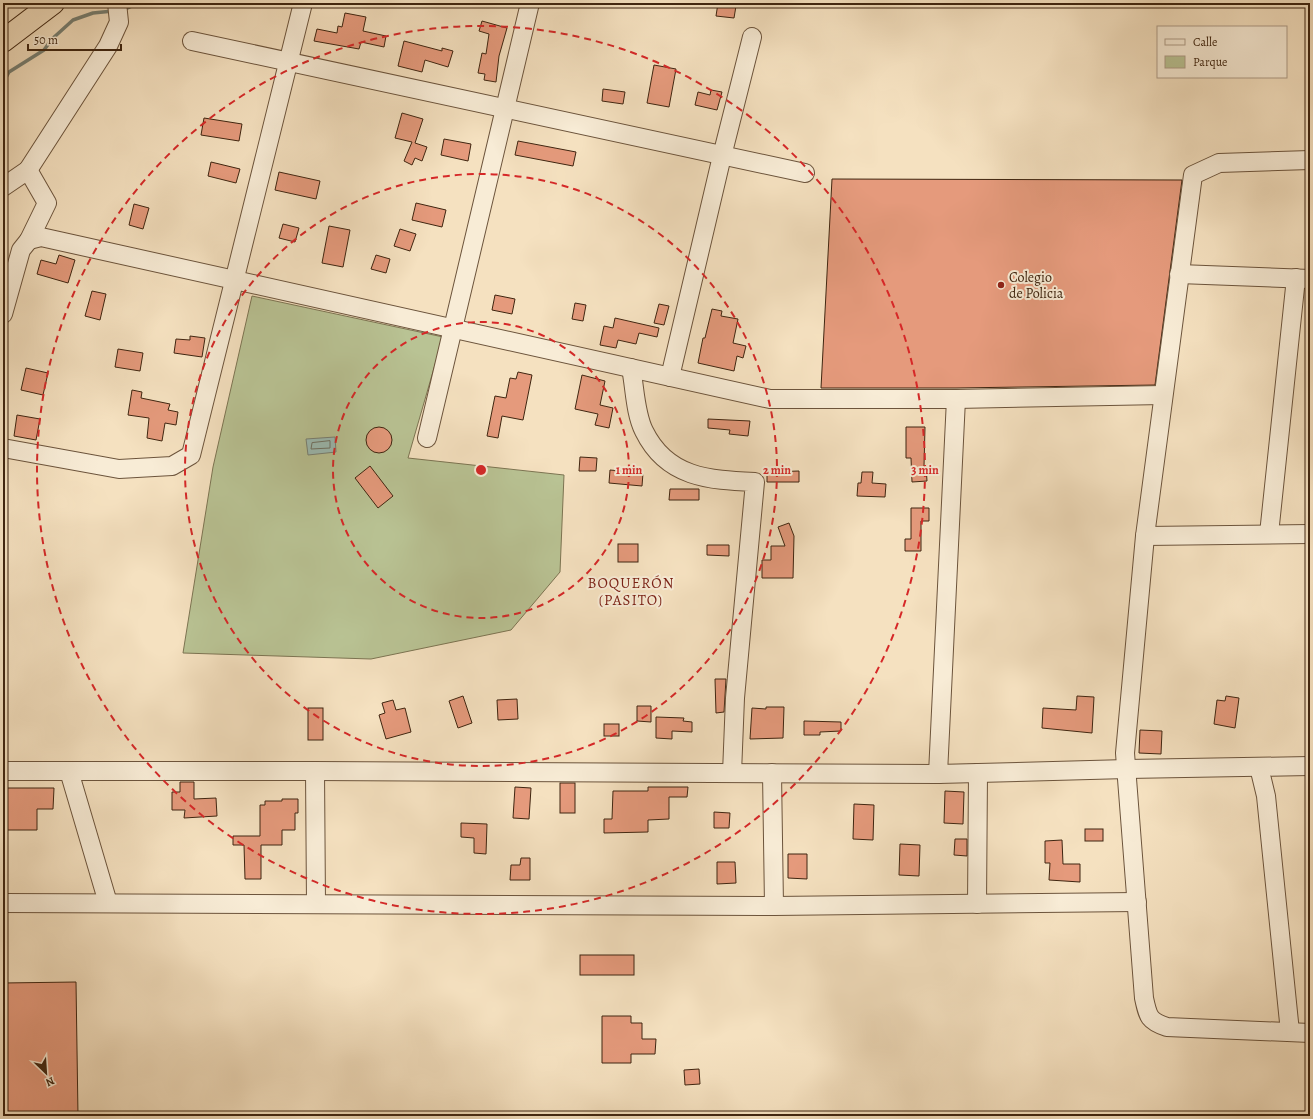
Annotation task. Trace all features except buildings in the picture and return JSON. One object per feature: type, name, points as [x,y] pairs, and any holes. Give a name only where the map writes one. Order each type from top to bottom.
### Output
[{"type":"highway","points":[[3,41],[53,3]]},
{"type":"street","points":[[3,187],[28,170],[108,46],[119,22],[117,3]]},
{"type":"street","points":[[3,448],[119,469],[172,466],[191,455],[303,3]]},
{"type":"street","points":[[427,438],[530,3]]},
{"type":"street","points":[[670,377],[722,156],[752,37]]},
{"type":"street","points":[[192,41],[804,173]]},
{"type":"street","points":[[1310,160],[1219,163],[1193,175],[1145,536],[1125,754],[1144,998],[1147,1012],[1154,1022],[1167,1027],[1310,1033]]},
{"type":"street","points":[[3,314],[21,250],[28,240],[47,203],[28,170]]},
{"type":"street","points":[[28,240],[41,237],[770,399],[956,399],[1163,395]]},
{"type":"street","points":[[1179,274],[1303,278],[1269,534]]},
{"type":"street","points":[[631,368],[644,431],[656,450],[671,464],[692,475],[716,480],[754,482],[735,698],[732,773]]},
{"type":"street","points":[[938,774],[956,399]]},
{"type":"street","points":[[1145,536],[1310,534]]},
{"type":"street","points":[[3,771],[938,774],[1310,766]]},
{"type":"street","points":[[1259,767],[1266,796],[1290,1032]]},
{"type":"street","points":[[68,771],[108,903]]},
{"type":"street","points":[[315,771],[316,904]]},
{"type":"street","points":[[772,773],[774,906]]},
{"type":"street","points":[[977,904],[978,773]]},
{"type":"street","points":[[3,903],[774,906],[1137,902]]},
{"type":"green space","points":[[252,296],[443,337],[408,458],[564,475],[560,572],[511,630],[371,659],[183,653],[213,467]]},
{"type":"water","points":[[335,437],[336,452],[308,455],[306,439]]},
{"type":"waterway","points":[[123,10],[139,3]]},
{"type":"waterway","points":[[3,83],[9,72],[44,50],[52,39],[73,20],[93,13],[113,11]]},
{"type":"place","name":"Colegio de Policia","points":[[1001,285]]},
{"type":"district","name":"BOQUERÓN (PASITO)","points":[[631,592]]}]
